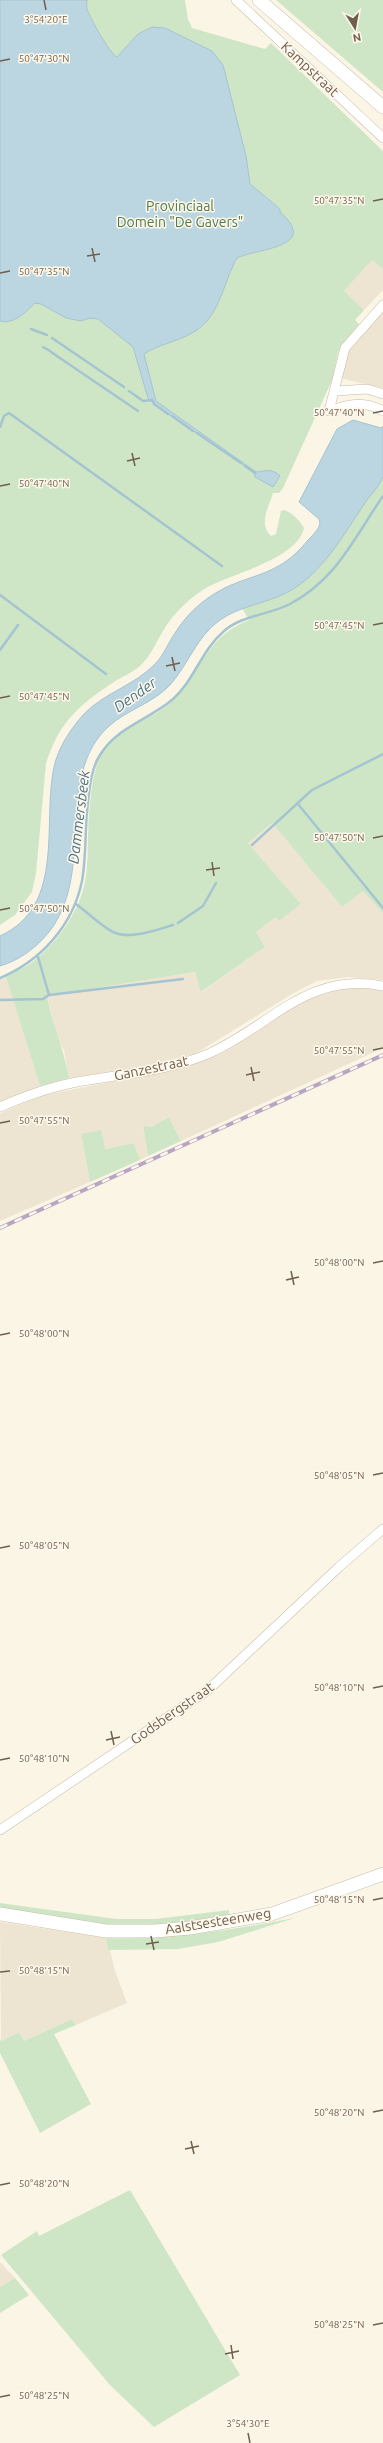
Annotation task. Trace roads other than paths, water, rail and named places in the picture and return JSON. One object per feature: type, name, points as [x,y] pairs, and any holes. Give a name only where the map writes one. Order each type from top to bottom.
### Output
[{"type":"main road","name":"Kampstraat","points":[[259,0],[383,108]]},
{"type":"main road","name":"Aalstsesteenweg","points":[[0,1914],[106,1931],[155,1931],[190,1928],[272,1914],[383,1874]]},
{"type":"street","name":"Kampstraat","points":[[236,0],[383,138]]},
{"type":"street","points":[[383,305],[345,348],[334,385],[336,392],[329,411],[358,403],[367,404],[383,411]]},
{"type":"street","points":[[336,392],[367,389],[383,394]]},
{"type":"street","name":"Ganzestraat","points":[[0,1107],[40,1091],[71,1084],[166,1068],[186,1062],[229,1043],[287,1004],[325,988],[357,983],[383,986]]},
{"type":"street","name":"Godsbergstraat","points":[[0,1830],[208,1690],[339,1566],[383,1529]]},
{"type":"water","points":[[0,0],[87,0],[87,8],[92,20],[105,43],[117,57],[138,34],[152,27],[165,28],[212,51],[223,65],[246,156],[250,184],[280,209],[280,212],[291,224],[293,233],[290,240],[281,245],[237,258],[215,309],[202,326],[186,336],[144,354],[156,401],[256,472],[269,471],[277,473],[280,476],[273,487],[255,477],[255,473],[154,404],[148,398],[133,347],[98,319],[90,318],[81,321],[66,318],[41,304],[35,303],[19,317],[10,321],[0,321]]},
{"type":"water","name":"Dender","points":[[353,420],[381,428],[383,426],[383,476],[380,483],[331,553],[310,576],[286,593],[236,611],[220,620],[205,634],[176,677],[163,692],[115,721],[108,727],[92,748],[83,772],[78,798],[74,854],[70,882],[63,908],[49,932],[39,943],[21,957],[0,966],[0,936],[21,922],[35,905],[43,884],[47,861],[51,789],[54,767],[62,746],[70,732],[84,714],[92,707],[110,694],[138,678],[155,664],[182,623],[203,602],[221,590],[272,570],[284,563],[314,534],[320,523],[319,519],[299,502],[337,429]]},
{"type":"waterway","points":[[31,329],[47,335]]},
{"type":"waterway","points":[[52,338],[124,387]]},
{"type":"waterway","points":[[43,347],[50,351]]},
{"type":"waterway","points":[[51,352],[138,411]]},
{"type":"waterway","points":[[129,391],[143,401],[152,400]]},
{"type":"waterway","points":[[153,401],[154,404],[168,414]]},
{"type":"waterway","points":[[0,427],[4,416],[9,413],[222,566]]},
{"type":"waterway","points":[[172,416],[193,431]]},
{"type":"waterway","points":[[197,433],[241,463]]},
{"type":"waterway","points":[[245,466],[255,473]]},
{"type":"waterway","name":"Dammersbeek","points":[[0,978],[29,962],[53,940],[63,927],[78,897],[82,881],[85,856],[89,790],[94,768],[107,745],[115,737],[172,700],[186,684],[215,640],[230,626],[282,608],[306,594],[320,582],[343,556],[383,496]]},
{"type":"waterway","points":[[0,595],[106,674]]},
{"type":"waterway","points":[[0,650],[18,625]]},
{"type":"waterway","points":[[252,845],[312,790],[383,754]]},
{"type":"waterway","points":[[298,804],[383,908]]},
{"type":"waterway","points":[[178,923],[203,906],[216,883]]},
{"type":"waterway","points":[[76,904],[103,926],[120,934],[135,935],[173,925]]},
{"type":"waterway","points":[[38,957],[49,995],[183,979]]},
{"type":"waterway","points":[[0,1000],[43,999],[49,995]]},
{"type":"railway","points":[[0,1228],[383,1055]]},
{"type":"park label","name":"Provinciaal Domein \"De Gavers\"","points":[[180,214]]}]
